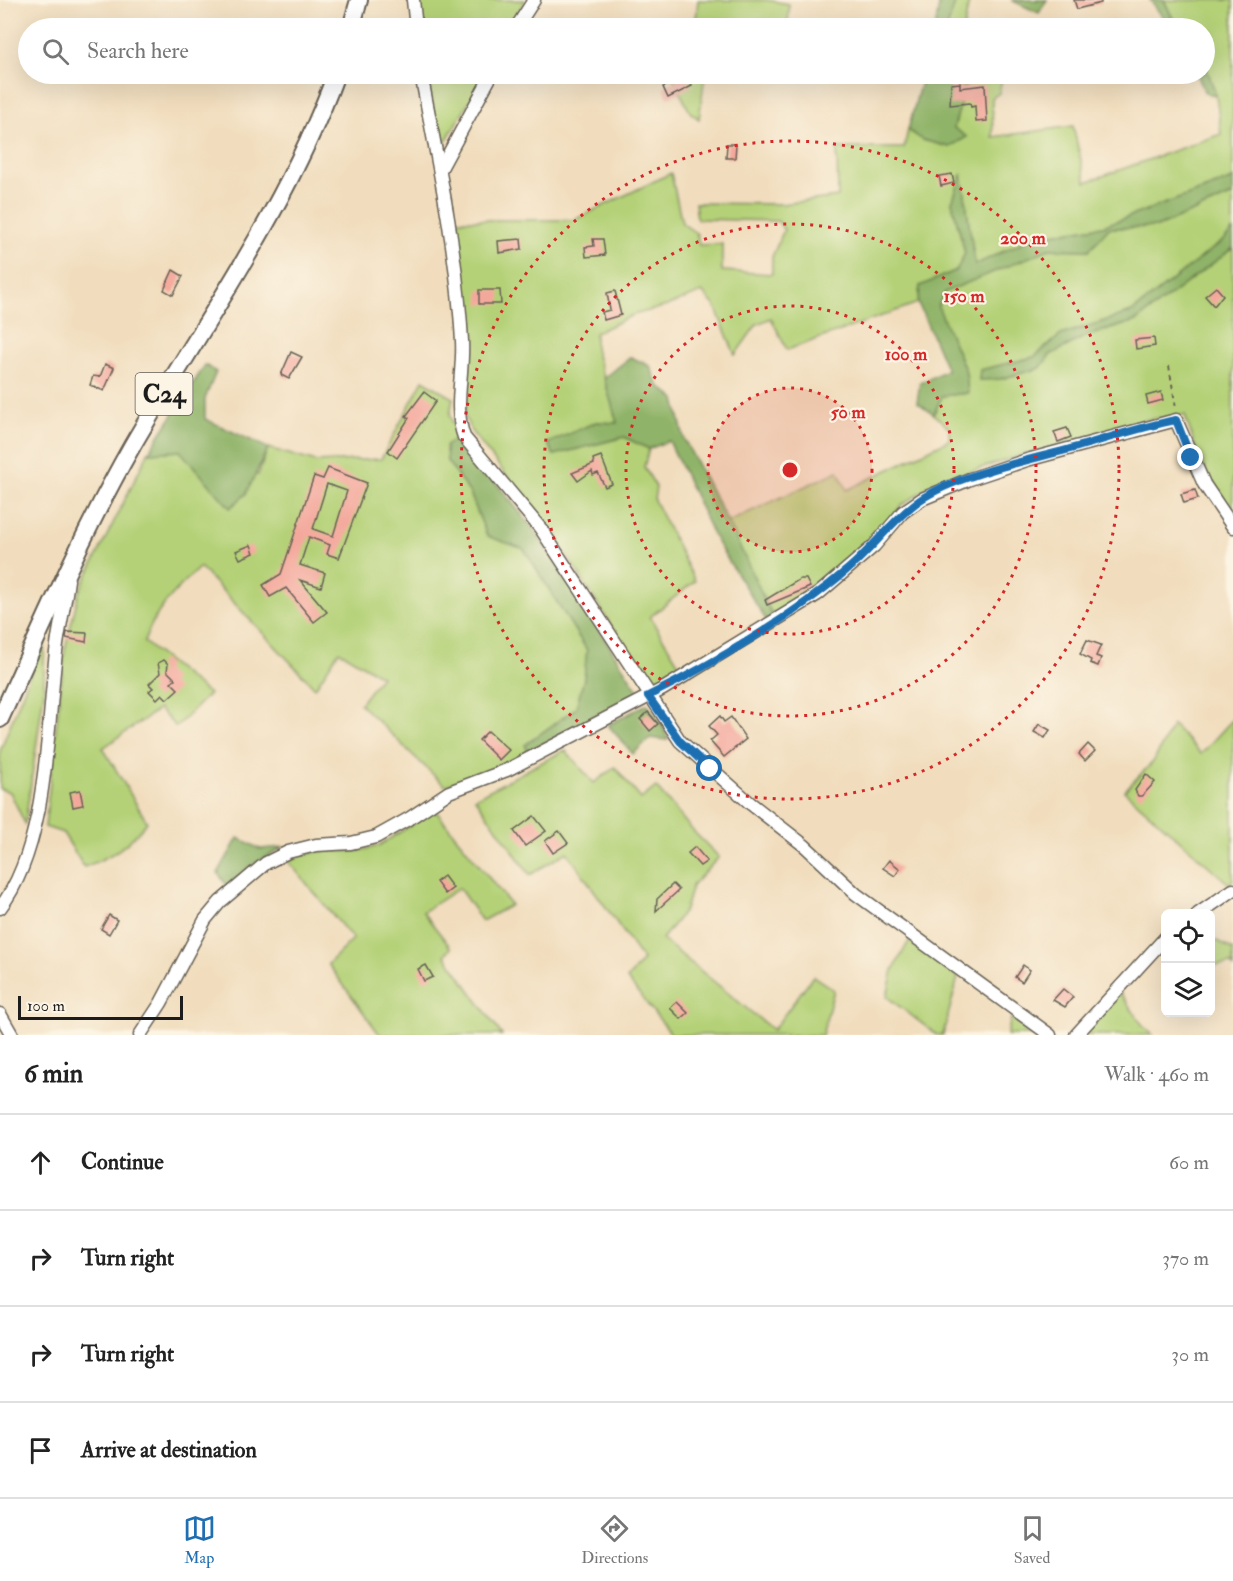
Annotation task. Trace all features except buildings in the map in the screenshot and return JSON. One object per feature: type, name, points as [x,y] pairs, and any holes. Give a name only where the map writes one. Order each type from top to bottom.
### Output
[{"type":"main road","points":[[354,18],[359,0]]},
{"type":"main road","name":"C24","points":[[0,719],[70,566],[132,446],[258,242],[289,182],[332,84]]},
{"type":"street","points":[[413,0],[415,18]]},
{"type":"street","points":[[522,18],[534,0]]},
{"type":"street","points":[[423,84],[440,170],[462,343],[458,422],[464,436],[541,529],[631,663],[648,696],[680,741],[750,803],[805,846],[856,894],[1050,1035]]},
{"type":"street","points":[[440,170],[487,84]]},
{"type":"street","points":[[140,1035],[167,994],[205,920],[220,902],[266,863],[288,852],[316,845],[351,843],[376,837],[449,792],[507,770],[706,664],[818,594],[874,546],[903,513],[922,499],[969,479],[1027,460],[1140,427],[1176,420],[1204,483],[1233,527]]},
{"type":"street","points":[[0,908],[21,872],[32,835],[46,754],[56,650],[70,566]]},
{"type":"street","points":[[1205,909],[1233,890]]},
{"type":"street","points":[[1076,1035],[1161,942]]},
{"type":"street","points":[[0,1014],[12,1035]]},
{"type":"path","points":[[1169,366],[1176,400],[1176,420]]},
{"type":"green space","points":[[418,0],[525,0],[515,18],[420,18]]},
{"type":"green space","points":[[698,0],[767,0],[789,4],[788,18],[696,18]]},
{"type":"green space","points":[[940,0],[956,0],[950,18],[937,18]]},
{"type":"green space","points":[[956,0],[969,1],[966,18],[950,18]]},
{"type":"green space","points":[[1011,0],[1047,0],[1039,13]]},
{"type":"green space","points":[[1150,0],[1164,0],[1173,18],[1164,18]]},
{"type":"green space","points":[[1164,0],[1233,0],[1233,179],[1103,226],[1033,237],[975,265],[962,175],[952,202],[965,253],[957,270],[920,286],[918,303],[787,350],[771,318],[757,324],[735,355],[715,306],[702,292],[667,306],[633,315],[595,333],[595,349],[618,423],[596,422],[548,444],[554,455],[624,437],[649,449],[644,467],[656,487],[654,500],[695,581],[650,617],[683,671],[651,688],[554,535],[471,431],[465,416],[469,354],[456,220],[574,220],[671,173],[682,223],[697,234],[699,245],[722,244],[722,271],[772,274],[772,257],[784,230],[778,221],[697,219],[695,203],[782,204],[838,197],[837,148],[904,148],[908,130],[923,140],[950,147],[966,137],[954,128],[965,84],[1001,84],[999,93],[992,98],[993,137],[1073,126],[1086,182],[1221,134],[1216,95],[1212,84],[1215,84],[1215,18],[1173,18]]},
{"type":"green space","points":[[429,84],[479,84],[443,146],[437,132]]},
{"type":"green space","points":[[676,84],[704,84],[699,119],[690,112]]},
{"type":"green space","points":[[920,84],[966,84],[954,128],[967,137],[949,147],[923,140],[908,130]]},
{"type":"green space","points":[[1201,84],[1212,84],[1216,95],[1205,93]]},
{"type":"green space","points":[[962,174],[975,265],[1033,237],[1103,226],[1233,179],[1233,195],[1157,227],[1109,228],[1089,250],[1049,249],[945,292],[938,306],[966,372],[968,393],[942,396],[934,414],[917,402],[920,383],[947,370],[918,303],[920,286],[957,270],[965,253],[952,202]]},
{"type":"green space","points":[[1233,195],[1233,230],[1225,239],[1132,312],[1061,335],[1034,357],[980,370],[979,380],[1000,379],[1040,368],[1050,355],[1084,337],[1136,321],[1233,248],[1233,514],[1200,462],[1185,415],[1144,420],[1104,435],[1029,453],[934,483],[901,506],[871,542],[814,589],[772,615],[728,522],[838,471],[847,490],[949,440],[949,428],[934,414],[942,396],[967,393],[966,372],[937,306],[945,292],[1049,249],[1089,250],[1109,228],[1157,227]]},
{"type":"green space","points":[[1233,230],[1233,248],[1136,321],[1084,337],[1050,355],[1040,368],[1000,379],[979,380],[980,370],[1034,357],[1061,335],[1132,312],[1225,239]]},
{"type":"green space","points":[[631,357],[650,366],[658,385],[675,399],[684,439],[728,522],[772,615],[766,620],[716,541],[669,441],[649,449],[624,437],[554,455],[548,443],[596,422],[617,423],[604,378]]},
{"type":"green space","points":[[205,365],[216,372],[205,399],[205,419],[268,448],[246,494],[230,508],[180,451],[148,453]]},
{"type":"green space","points":[[423,380],[453,398],[450,415],[458,436],[446,446],[447,461],[470,493],[487,536],[524,549],[587,650],[584,679],[576,708],[525,745],[531,756],[445,786],[360,704],[381,676],[339,651],[315,688],[200,567],[174,592],[160,610],[144,642],[209,694],[176,727],[159,709],[103,748],[147,822],[119,849],[84,867],[63,833],[45,827],[65,649],[79,592],[148,453],[180,451],[258,475],[268,448],[316,462],[381,459]]},
{"type":"green space","points":[[458,436],[535,531],[641,695],[531,756],[525,745],[576,708],[584,679],[587,650],[524,549],[487,536],[470,493],[447,461],[446,446]]},
{"type":"green space","points":[[44,639],[44,692],[25,824],[10,792],[0,789],[0,751]]},
{"type":"green space","points":[[647,704],[663,726],[668,740],[650,738],[633,754],[608,725]]},
{"type":"green space","points":[[1233,719],[1233,880],[1229,884],[1124,791],[1153,762],[1173,725],[1201,754]]},
{"type":"green space","points":[[565,750],[594,783],[615,767],[641,799],[656,787],[693,831],[719,857],[692,886],[685,910],[662,939],[773,1030],[813,976],[834,990],[822,1035],[672,1035],[627,979],[643,960],[567,852],[530,875],[475,798]]},
{"type":"green space","points":[[435,810],[511,905],[482,921],[459,888],[423,912],[451,948],[445,955],[502,1035],[380,1035],[328,964],[353,939],[287,860],[318,851],[358,851],[378,846]]},
{"type":"green space","points":[[238,838],[260,849],[284,847],[255,863],[227,886],[218,873]]},
{"type":"green space","points":[[909,941],[958,977],[943,1035],[937,1035],[887,997],[893,970]]},
{"type":"green space","points":[[1215,941],[1233,950],[1233,967],[1231,964],[1215,966]]},
{"type":"green space","points":[[1120,993],[1144,1027],[1153,1035],[1082,1035]]},
{"type":"green space","points":[[1011,1018],[1036,1035],[1007,1035]]},
{"type":"route","points":[[710,769],[680,741],[648,696],[706,664],[818,594],[874,546],[903,513],[922,499],[969,479],[1027,460],[1140,427],[1176,420],[1191,458]]}]
